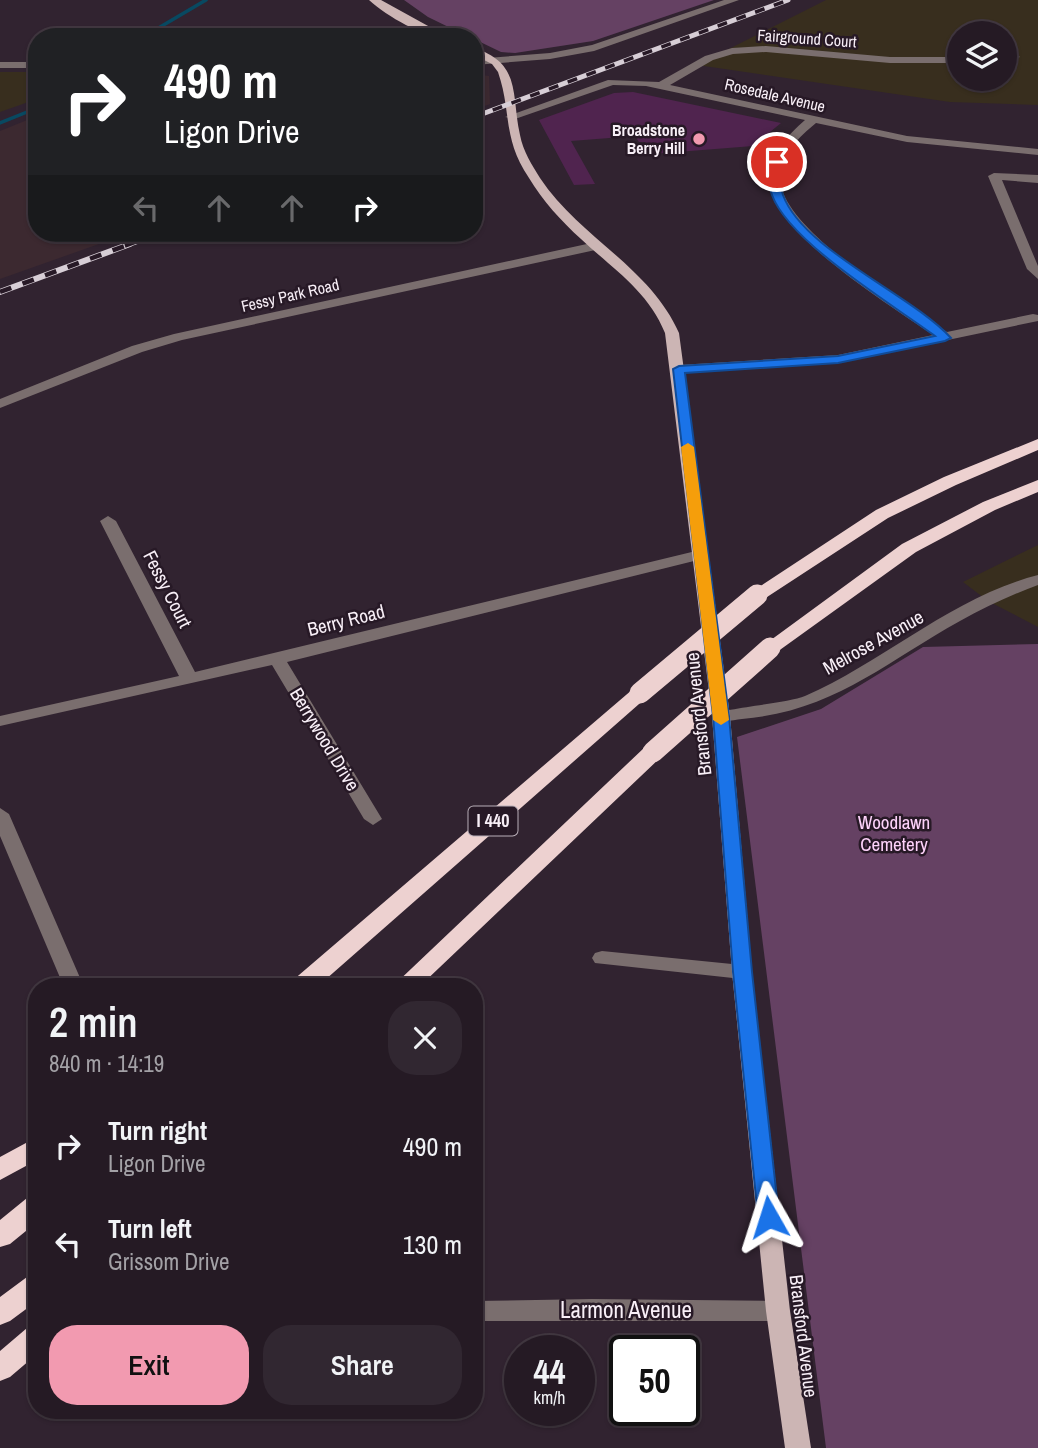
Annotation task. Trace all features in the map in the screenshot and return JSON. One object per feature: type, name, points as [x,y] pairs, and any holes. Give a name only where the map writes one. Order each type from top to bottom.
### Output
[{"type":"highway","name":"I 440","points":[[312,978],[639,693],[757,595],[882,514],[950,481],[1038,444]]},
{"type":"highway","points":[[414,978],[653,752],[771,648],[909,548],[989,506],[1038,485]]},
{"type":"highway","points":[[301,978],[346,950]]},
{"type":"highway","points":[[0,1170],[28,1153]]},
{"type":"highway","points":[[0,1236],[28,1213]]},
{"type":"highway","points":[[0,1313],[28,1292]]},
{"type":"highway","points":[[0,1368],[28,1345]]},
{"type":"main road","points":[[374,0],[424,28]]},
{"type":"main road","points":[[483,55],[496,61]]},
{"type":"main road","name":"Bransford Avenue","points":[[496,61],[503,73],[516,142],[532,175],[572,225],[631,275],[660,306],[672,333],[679,369],[721,716],[742,972],[779,1311],[798,1448]]},
{"type":"street","points":[[483,62],[550,56],[594,48],[734,0]]},
{"type":"street","name":"Fairground Court","points":[[662,85],[709,58],[732,51],[766,48],[890,60],[947,60]]},
{"type":"street","points":[[0,65],[28,65]]},
{"type":"street","name":"Rosedale Avenue","points":[[511,117],[612,82],[662,85],[812,120],[987,156],[1038,152]]},
{"type":"street","points":[[812,120],[790,140],[777,162],[775,188],[783,206],[799,227],[837,259],[945,338]]},
{"type":"street","points":[[987,156],[1033,269],[1038,275]]},
{"type":"street","points":[[994,176],[1038,179]]},
{"type":"street","name":"Fessy Park Road","points":[[0,404],[137,349],[179,337],[596,246]]},
{"type":"street","points":[[679,369],[829,360],[1033,318]]},
{"type":"street","name":"Fessy Court","points":[[108,521],[189,678]]},
{"type":"street","name":"Berry Road","points":[[0,721],[277,659],[700,555]]},
{"type":"street","name":"Melrose Avenue","points":[[721,716],[773,710],[810,701],[988,601],[1038,580]]},
{"type":"street","name":"Berrywood Drive","points":[[277,659],[373,819]]},
{"type":"street","points":[[0,814],[70,978]]},
{"type":"street","points":[[602,958],[742,972]]},
{"type":"street","name":"Larmon Avenue","points":[[483,1311],[779,1311]]},
{"type":"shaded area","points":[[826,0],[1038,0],[1038,105],[950,102],[697,65]]},
{"type":"shaded area","points":[[0,72],[28,72],[28,102],[0,112]]},
{"type":"shaded area","points":[[483,75],[489,76],[490,104],[483,107]]},
{"type":"shaded area","points":[[28,120],[28,242],[105,242],[0,279],[0,131]]},
{"type":"shaded area","points":[[1038,545],[1038,627],[988,601],[963,582]]},
{"type":"green space","points":[[404,0],[714,0],[593,41],[515,53],[501,52],[483,43],[483,28],[451,28],[428,17]]},
{"type":"green space","name":"Woodlawn Cemetery","points":[[1038,644],[1038,1448],[826,1448],[737,737],[821,709],[923,647]]},
{"type":"building","name":"Broadstone Berry Hill","points":[[633,92],[781,123],[753,146],[652,154],[645,142],[639,142],[635,136],[571,141],[595,184],[574,185],[539,120],[614,93]]},
{"type":"waterway","points":[[158,28],[206,0]]},
{"type":"waterway","points":[[0,123],[28,112]]},
{"type":"railway","points":[[483,114],[788,0]]},
{"type":"railway","points":[[125,246],[136,242]]},
{"type":"railway","points":[[0,292],[130,244]]},
{"type":"slow traffic","points":[[688,447],[721,720]]},
{"type":"place","name":"Broadstone Berry Hill","points":[[699,139]]},
{"type":"route","points":[[769,1217],[742,972],[721,716],[679,369],[838,359],[945,338],[837,259],[799,227],[778,198],[775,188],[777,162]]}]
